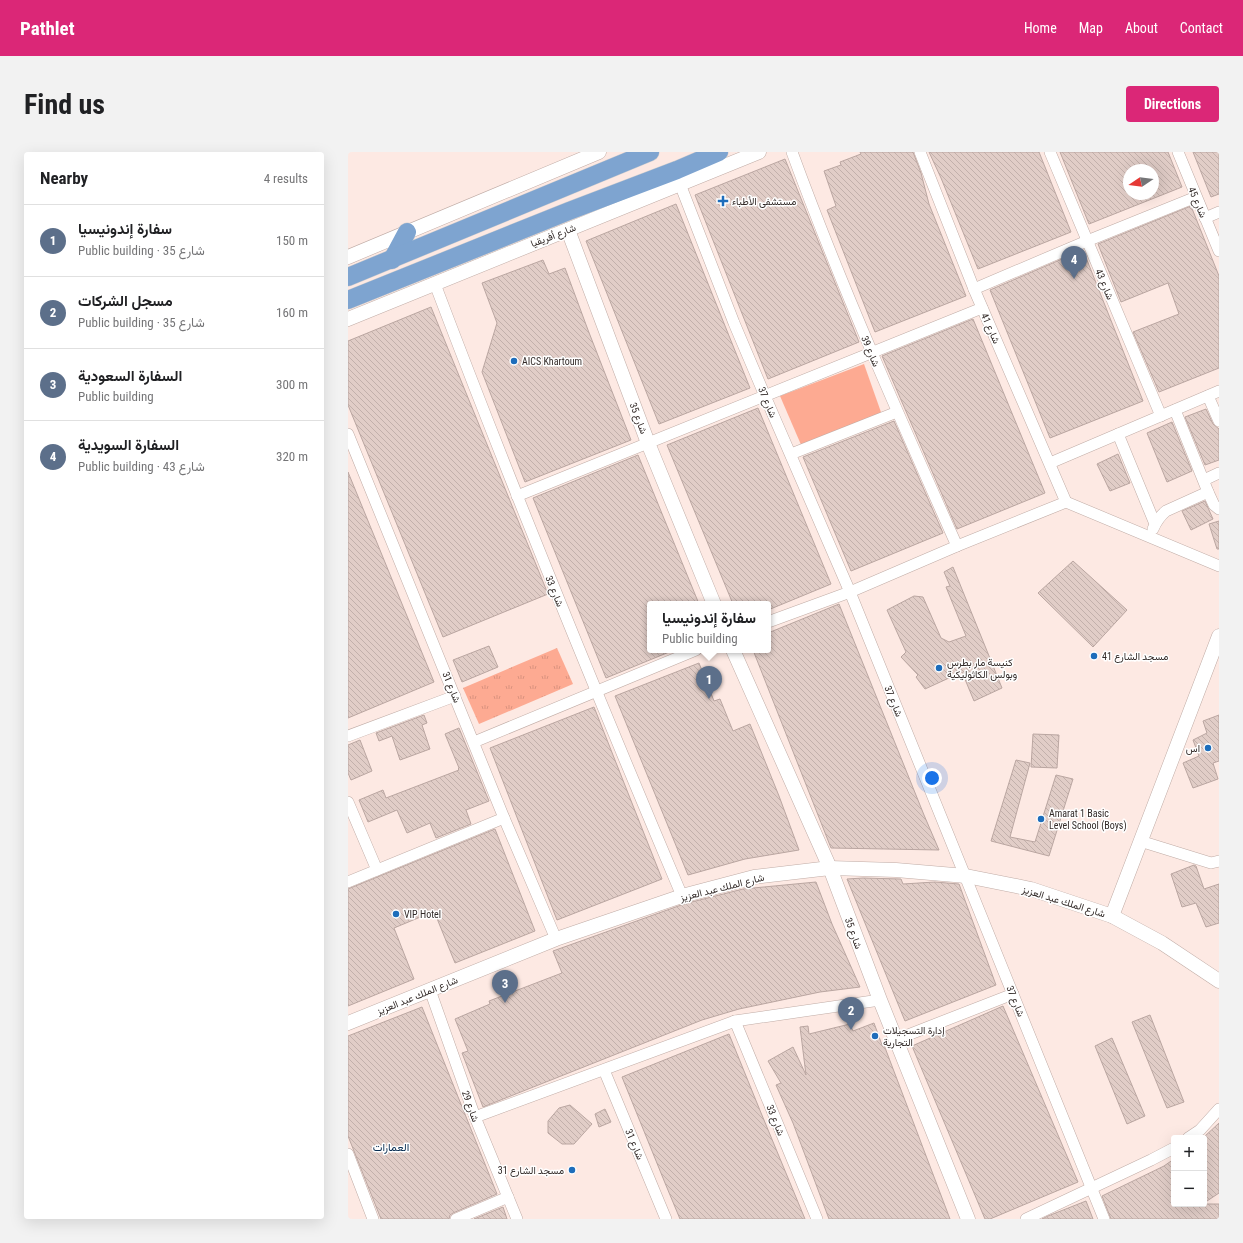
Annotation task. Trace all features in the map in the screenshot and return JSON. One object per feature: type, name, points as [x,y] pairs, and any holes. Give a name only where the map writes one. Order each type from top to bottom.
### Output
[{"type":"highway","points":[[348,277],[650,152]]},
{"type":"highway","name":"شارع أفريقيا","points":[[349,301],[554,217],[720,152]]},
{"type":"highway","points":[[392,260],[407,232]]},
{"type":"street","points":[[348,257],[600,152]]},
{"type":"street","name":"شارع أفريقيا","points":[[348,319],[759,152]]},
{"type":"street","name":"شارع 39","points":[[792,152],[871,353],[957,546]]},
{"type":"street","name":"شارع 41","points":[[920,152],[974,289],[1066,502]]},
{"type":"street","name":"شارع 43","points":[[1050,152],[1161,416]]},
{"type":"street","name":"شارع 45","points":[[1178,152],[1219,251]]},
{"type":"street","name":"شارع 37","points":[[680,184],[734,323],[850,592],[1104,1219]]},
{"type":"street","points":[[974,289],[1196,196]]},
{"type":"street","points":[[1205,218],[1219,212]]},
{"type":"street","name":"شارع 35","points":[[568,230],[648,443],[713,601]]},
{"type":"street","name":"شارع 33","points":[[435,284],[517,496],[596,692],[682,896]]},
{"type":"street","points":[[517,496],[982,308]]},
{"type":"street","points":[[1050,463],[1219,391]]},
{"type":"street","points":[[1208,396],[1219,422]]},
{"type":"street","points":[[1175,410],[1208,492],[1214,505],[1219,509]]},
{"type":"street","points":[[790,454],[897,412]]},
{"type":"street","name":"شارع 31","points":[[348,434],[456,696],[504,818],[556,939]]},
{"type":"street","points":[[1118,434],[1155,524]]},
{"type":"street","points":[[1204,480],[1219,473]]},
{"type":"street","points":[[1150,537],[1155,524],[1161,515],[1166,511],[1208,492]]},
{"type":"street","points":[[771,621],[850,592],[957,546],[1066,502],[1219,566]]},
{"type":"street","name":"شارع الملك عبد العزيز","points":[[1112,916],[1219,636]]},
{"type":"street","points":[[474,742],[689,653]]},
{"type":"street","name":"شارع 35","points":[[734,653],[830,868],[895,1040],[968,1219]]},
{"type":"street","points":[[348,736],[456,696]]},
{"type":"street","points":[[348,802],[377,870]]},
{"type":"street","points":[[348,882],[504,818]]},
{"type":"street","points":[[1140,841],[1211,863],[1219,861]]},
{"type":"street","name":"شارع الملك عبد العزيز","points":[[348,1023],[556,939],[682,896],[754,877],[830,868],[896,870],[966,876],[1031,889],[1112,916],[1162,943],[1219,980]]},
{"type":"street","name":"شارع 29","points":[[430,990],[475,1117],[517,1219]]},
{"type":"street","points":[[895,1040],[1013,994]]},
{"type":"street","points":[[475,1117],[735,1021],[880,1000]]},
{"type":"street","name":"شارع 33","points":[[735,1021],[817,1219]]},
{"type":"street","name":"شارع 31","points":[[604,1070],[666,1219]]},
{"type":"street","points":[[1192,1135],[1200,1130],[1219,1109]]},
{"type":"street","points":[[1026,1219],[1171,1150]]},
{"type":"street","points":[[348,1154],[373,1219]]},
{"type":"street","points":[[456,1219],[508,1197]]},
{"type":"green space","points":[[864,364],[882,415],[802,447],[780,396]]},
{"type":"green space","points":[[557,648],[573,684],[479,724],[463,688]]},
{"type":"building","points":[[860,152],[913,152],[921,173],[929,204],[966,296],[875,332],[827,210],[836,206],[824,171],[841,165],[840,162],[861,154]]},
{"type":"building","points":[[929,152],[1039,152],[1071,232],[978,269]]},
{"type":"building","points":[[1060,152],[1168,152],[1182,187],[1159,196],[1159,164],[1123,164],[1123,200],[1149,200],[1089,224]]},
{"type":"building","points":[[1193,152],[1219,152],[1219,194],[1211,197]]},
{"type":"building","points":[[785,159],[859,342],[768,379],[695,195]]},
{"type":"building","points":[[676,204],[750,388],[659,424],[586,241]]},
{"type":"building","points":[[1191,206],[1219,276],[1219,368],[1159,392],[1133,332],[1179,314],[1168,283],[1121,302],[1098,244]]},
{"type":"building","points":[[1083,250],[1143,401],[1050,438],[990,290]]},
{"type":"building","points":[[543,260],[549,274],[565,268],[631,440],[525,482],[482,372],[497,323],[482,283]]},
{"type":"building","points":[[431,307],[548,594],[443,637],[348,405],[348,341]]},
{"type":"building","points":[[973,319],[1045,493],[957,529],[882,356]]},
{"type":"building","points":[[758,408],[831,584],[771,609],[771,601],[732,601],[667,445]]},
{"type":"building","points":[[1206,409],[1213,424],[1219,429],[1219,460],[1205,465],[1185,417]]},
{"type":"building","points":[[894,421],[943,533],[851,571],[803,457]]},
{"type":"building","points":[[1172,422],[1192,471],[1167,482],[1147,433]]},
{"type":"building","points":[[1118,454],[1130,483],[1110,491],[1097,464]]},
{"type":"building","points":[[638,455],[698,601],[647,601],[647,653],[667,653],[606,678],[533,498]]},
{"type":"building","points":[[348,472],[434,682],[348,718]]},
{"type":"building","points":[[1205,501],[1213,519],[1191,530],[1182,511]]},
{"type":"building","points":[[1219,521],[1219,549],[1217,549],[1209,524]]},
{"type":"building","points":[[1073,561],[1127,610],[1093,647],[1038,593]]},
{"type":"building","points":[[953,567],[1002,688],[974,701],[962,672],[925,689],[916,677],[918,675],[901,657],[906,652],[887,610],[914,596],[923,597],[941,638],[949,642],[966,636],[946,587],[950,586],[944,572]]},
{"type":"building","points":[[839,604],[939,850],[831,848],[754,653],[771,653],[771,632]]},
{"type":"building","points":[[489,646],[498,667],[462,682],[453,660]]},
{"type":"building","points":[[699,663],[714,701],[720,699],[733,731],[750,724],[799,850],[745,859],[688,875],[615,696]]},
{"type":"building","points":[[594,707],[662,879],[557,920],[490,748]]},
{"type":"building","points":[[424,715],[427,723],[422,725],[430,749],[400,760],[392,736],[379,741],[376,733]]},
{"type":"building","name":"اس","points":[[1219,715],[1219,761],[1213,763],[1218,779],[1193,788],[1183,763],[1199,756],[1193,740],[1207,733],[1203,721]]},
{"type":"building","points":[[459,728],[489,801],[466,810],[471,824],[436,838],[430,823],[407,833],[397,810],[368,822],[359,800],[383,790],[386,798],[459,770],[445,734]]},
{"type":"building","points":[[1033,734],[1059,735],[1057,768],[1031,767]]},
{"type":"building","points":[[360,740],[372,771],[351,780],[348,773],[348,745]]},
{"type":"building","points":[[1016,760],[1030,763],[1010,837],[1035,842],[1056,775],[1073,779],[1049,856],[991,841]]},
{"type":"building","points":[[495,829],[535,931],[455,963],[436,916],[430,913],[394,928],[414,979],[348,1006],[348,889]]},
{"type":"building","points":[[1194,865],[1196,866],[1204,889],[1219,884],[1219,923],[1206,927],[1196,903],[1182,907],[1171,874]]},
{"type":"building","points":[[847,879],[901,879],[903,884],[935,882],[959,884],[996,985],[905,1021]]},
{"type":"building","points":[[816,882],[832,924],[860,987],[820,992],[739,1009],[702,1020],[483,1107],[462,1053],[468,1051],[455,1019],[490,1004],[489,1001],[562,973],[553,951],[684,904],[743,889]]},
{"type":"building","points":[[1003,1006],[1078,1182],[990,1219],[985,1219],[912,1046]]},
{"type":"building","points":[[422,1007],[497,1194],[453,1213],[450,1215],[449,1219],[381,1219],[348,1136],[348,1036]]},
{"type":"building","points":[[1150,1015],[1184,1102],[1167,1108],[1132,1022]]},
{"type":"building","points":[[874,1023],[882,1045],[884,1045],[950,1219],[829,1219],[793,1123],[776,1085],[781,1083],[768,1061],[793,1047],[806,1075],[800,1027],[808,1026],[809,1034],[850,1024],[853,1031]]},
{"type":"building","points":[[729,1034],[805,1219],[680,1219],[665,1183],[622,1077]]},
{"type":"building","points":[[1112,1038],[1145,1116],[1127,1124],[1095,1046]]},
{"type":"building","points":[[570,1105],[592,1124],[574,1144],[562,1144],[548,1133],[548,1121],[559,1108]]},
{"type":"building","points":[[605,1109],[611,1122],[599,1127],[595,1114]]},
{"type":"building","points":[[1219,1123],[1219,1193],[1207,1201],[1207,1135]]},
{"type":"building","points":[[1171,1161],[1171,1207],[1207,1207],[1207,1204],[1219,1204],[1219,1219],[1111,1219],[1102,1196],[1164,1166]]},
{"type":"building","points":[[1086,1201],[1093,1219],[1042,1219],[1048,1216]]},
{"type":"building","points":[[503,1207],[507,1219],[474,1219]]},
{"type":"place","name":"مستشفی الأطباء","points":[[723,201]]},
{"type":"place","name":"السفارة السويدية","points":[[1074,279]]},
{"type":"place","name":"AICS Khartoum","points":[[514,361]]},
{"type":"place","name":"مسجد الشارع 41","points":[[1094,656]]},
{"type":"place","name":"كنيسة مار بطرس وبولس الكاثوليكية","points":[[939,668]]},
{"type":"place","name":"سفارة إندونيسيا","points":[[709,699]]},
{"type":"place","name":"اس","points":[[1208,748]]},
{"type":"place","name":"Amarat 1 Basic Level School (Boys)","points":[[1041,819]]},
{"type":"place","name":"VIP Hotel","points":[[396,914]]},
{"type":"place","name":"السفارة السعودية","points":[[505,1003]]},
{"type":"place","name":"مسجل الشركات","points":[[851,1030]]},
{"type":"place","name":"إدارة التسجيلات التجارية","points":[[875,1036]]},
{"type":"place","name":"مسجد الشارع 31","points":[[572,1170]]},
{"type":"district","name":"العمارات","points":[[391,1147]]}]
